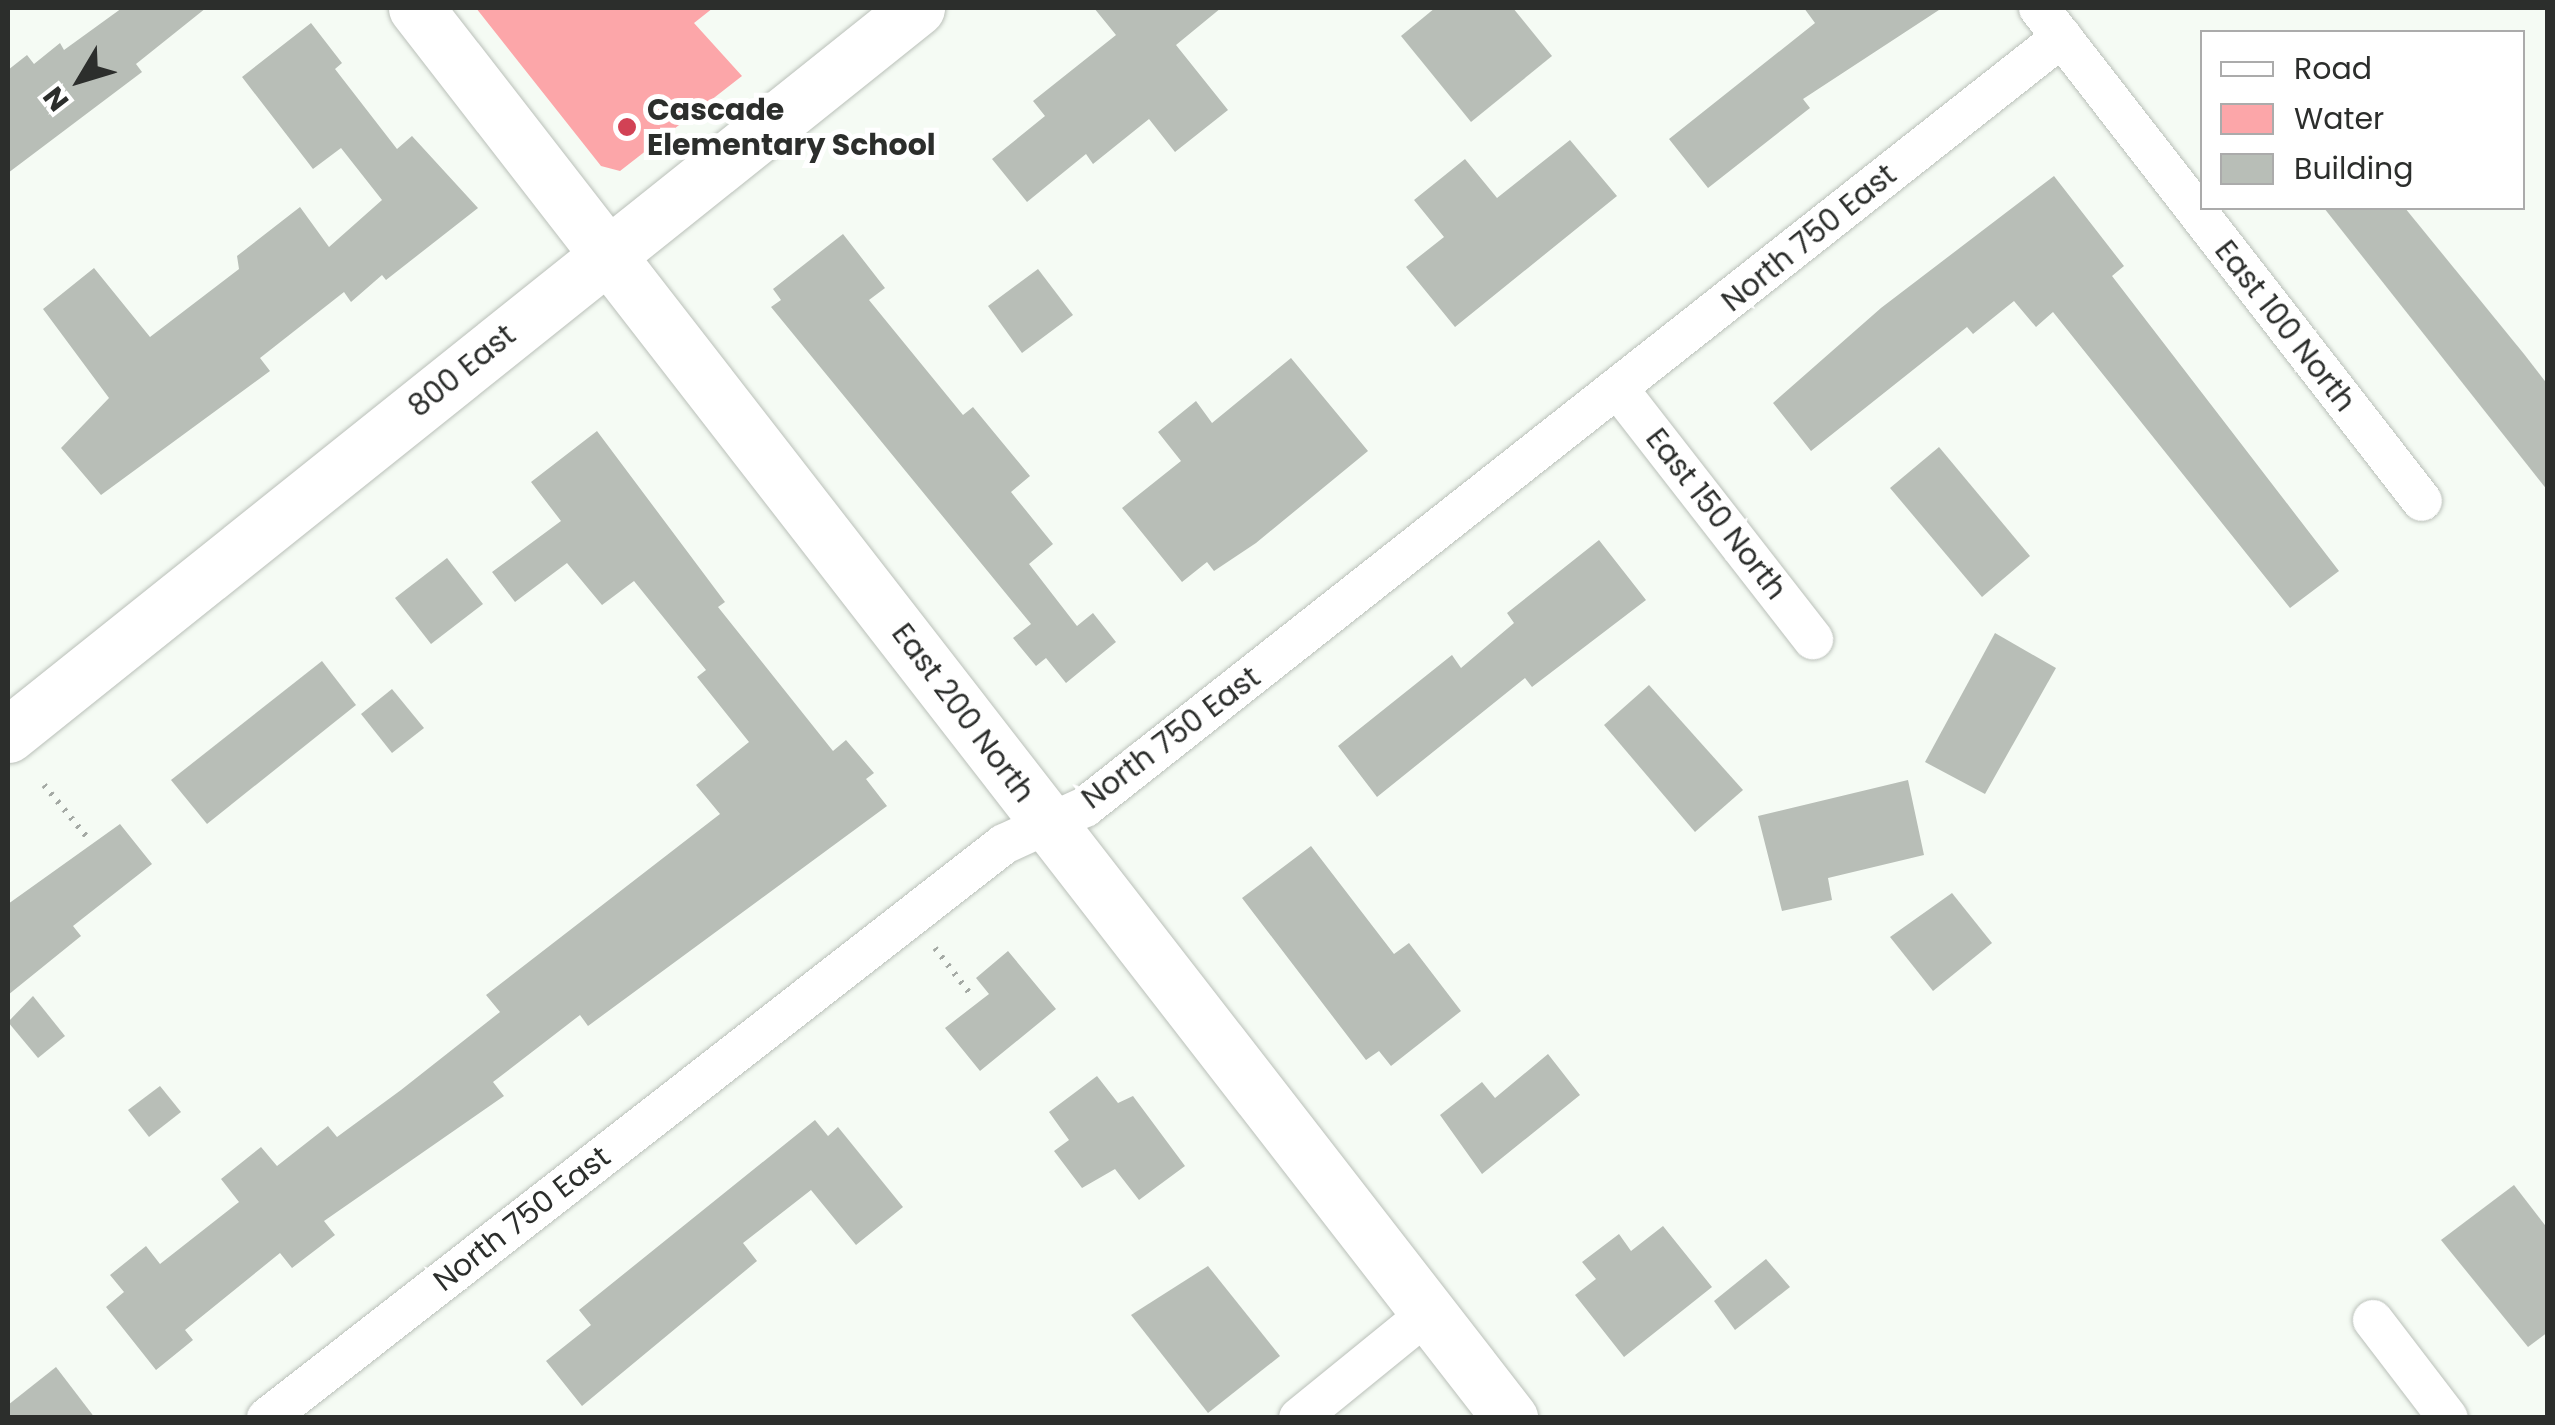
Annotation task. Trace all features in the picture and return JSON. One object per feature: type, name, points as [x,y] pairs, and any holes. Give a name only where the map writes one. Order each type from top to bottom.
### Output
[{"type":"street","name":"East 200 North","points":[[416,8],[1510,1418]]},
{"type":"street","name":"800 East","points":[[8,735],[917,8]]},
{"type":"street","name":"North 750 East","points":[[267,1418],[1004,844],[1085,806],[1619,390],[2050,22]]},
{"type":"street","name":"East 100 North","points":[[2050,22],[2422,502]]},
{"type":"street","name":"East 150 North","points":[[1619,390],[1814,638]]},
{"type":"street","points":[[1299,1418],[1428,1313]]},
{"type":"street","points":[[2373,1320],[2448,1418]]},
{"type":"path","points":[[44,785],[86,836]]},
{"type":"path","points":[[933,945],[971,995]]},
{"type":"water","name":"Cascade Elementary School","points":[[476,8],[713,8],[694,23],[742,76],[620,171],[601,166]]},
{"type":"building","points":[[122,8],[206,8],[136,64],[142,72],[8,173],[8,70],[27,55],[34,64],[60,43],[64,50]]},
{"type":"building","points":[[1094,8],[1221,8],[1176,45],[1228,110],[1175,152],[1149,119],[1093,164],[1086,154],[1027,202],[992,159],[1045,116],[1033,101],[1116,35]]},
{"type":"building","points":[[1435,8],[1513,8],[1552,56],[1471,122],[1401,36]]},
{"type":"building","points":[[1804,8],[1942,8],[1803,99],[1810,108],[1708,188],[1669,139],[1815,23]]},
{"type":"building","points":[[311,23],[342,63],[335,69],[397,149],[412,136],[478,208],[386,280],[382,275],[351,302],[344,292],[260,358],[270,371],[101,495],[61,448],[109,398],[43,309],[94,268],[150,337],[239,269],[237,256],[300,207],[329,247],[382,200],[341,148],[313,169],[242,77]]},
{"type":"building","points":[[1570,140],[1617,196],[1455,327],[1406,267],[1444,237],[1414,200],[1465,159],[1497,198]]},
{"type":"building","points":[[2054,176],[2124,266],[2112,276],[2339,571],[2290,608],[2053,312],[2036,327],[2014,301],[1973,334],[1967,327],[1811,451],[1773,403],[1881,308]]},
{"type":"building","points":[[2326,210],[2407,210],[2524,354],[2548,385],[2548,491]]},
{"type":"building","points":[[843,234],[885,288],[869,300],[963,415],[973,407],[1030,476],[1011,492],[1053,544],[1029,564],[1077,626],[1093,613],[1116,642],[1066,683],[1046,658],[1036,666],[1013,638],[1031,624],[771,307],[781,300],[773,289]]},
{"type":"building","points":[[1038,269],[1073,315],[1022,353],[988,306]]},
{"type":"building","points":[[1291,358],[1368,451],[1256,543],[1214,571],[1207,562],[1182,582],[1122,508],[1181,461],[1158,432],[1196,401],[1212,423]]},
{"type":"building","points":[[597,431],[725,602],[718,607],[833,751],[846,740],[874,773],[866,779],[887,806],[588,1026],[580,1015],[493,1082],[504,1096],[324,1221],[335,1235],[292,1268],[280,1253],[185,1330],[193,1340],[156,1370],[106,1307],[124,1292],[110,1275],[146,1246],[160,1264],[239,1202],[221,1179],[261,1147],[277,1166],[328,1126],[337,1137],[401,1090],[500,1012],[486,995],[720,814],[696,785],[749,742],[697,677],[706,670],[634,581],[602,605],[567,563],[515,602],[492,572],[561,521],[531,482]]},
{"type":"building","points":[[1939,447],[2030,556],[1982,597],[1890,488]]},
{"type":"building","points":[[1599,540],[1646,600],[1532,687],[1525,678],[1377,797],[1338,746],[1452,655],[1461,668],[1514,623],[1507,613]]},
{"type":"building","points":[[447,558],[483,604],[431,644],[395,598]]},
{"type":"building","points":[[1995,633],[2056,668],[1985,794],[1925,762]]},
{"type":"building","points":[[322,661],[356,705],[207,824],[171,780]]},
{"type":"building","points":[[1649,685],[1743,790],[1695,832],[1604,725]]},
{"type":"building","points":[[392,689],[424,728],[392,753],[361,714]]},
{"type":"building","points":[[1908,780],[1924,855],[1828,878],[1832,900],[1782,911],[1758,816]]},
{"type":"building","points":[[120,824],[152,864],[73,926],[81,936],[8,995],[8,904]]},
{"type":"building","points":[[1311,846],[1394,954],[1409,943],[1461,1011],[1391,1066],[1379,1051],[1366,1060],[1242,898]]},
{"type":"building","points":[[1952,893],[1992,943],[1933,991],[1890,937]]},
{"type":"building","points":[[1008,951],[1056,1009],[980,1071],[945,1028],[989,994],[976,978]]},
{"type":"building","points":[[33,996],[65,1036],[38,1058],[8,1022]]},
{"type":"building","points":[[1548,1054],[1580,1095],[1482,1174],[1440,1115],[1482,1082],[1495,1098]]},
{"type":"building","points":[[1097,1076],[1118,1103],[1133,1096],[1185,1166],[1139,1200],[1115,1169],[1082,1188],[1054,1151],[1069,1140],[1049,1112]]},
{"type":"building","points":[[160,1086],[181,1112],[149,1137],[128,1110]]},
{"type":"building","points":[[815,1120],[828,1136],[838,1127],[903,1207],[856,1245],[811,1190],[743,1243],[757,1261],[582,1406],[546,1361],[591,1325],[579,1310]]},
{"type":"building","points":[[2514,1185],[2548,1229],[2548,1332],[2528,1347],[2441,1240]]},
{"type":"building","points":[[1663,1226],[1712,1287],[1624,1357],[1575,1295],[1596,1279],[1582,1262],[1619,1234],[1631,1251]]},
{"type":"building","points":[[1766,1259],[1790,1287],[1735,1330],[1714,1301]]},
{"type":"building","points":[[1208,1266],[1280,1356],[1208,1413],[1131,1315]]},
{"type":"building","points":[[56,1367],[95,1418],[8,1418],[8,1405]]},
{"type":"place","name":"Cascade Elementary School","points":[[627,127]]}]
